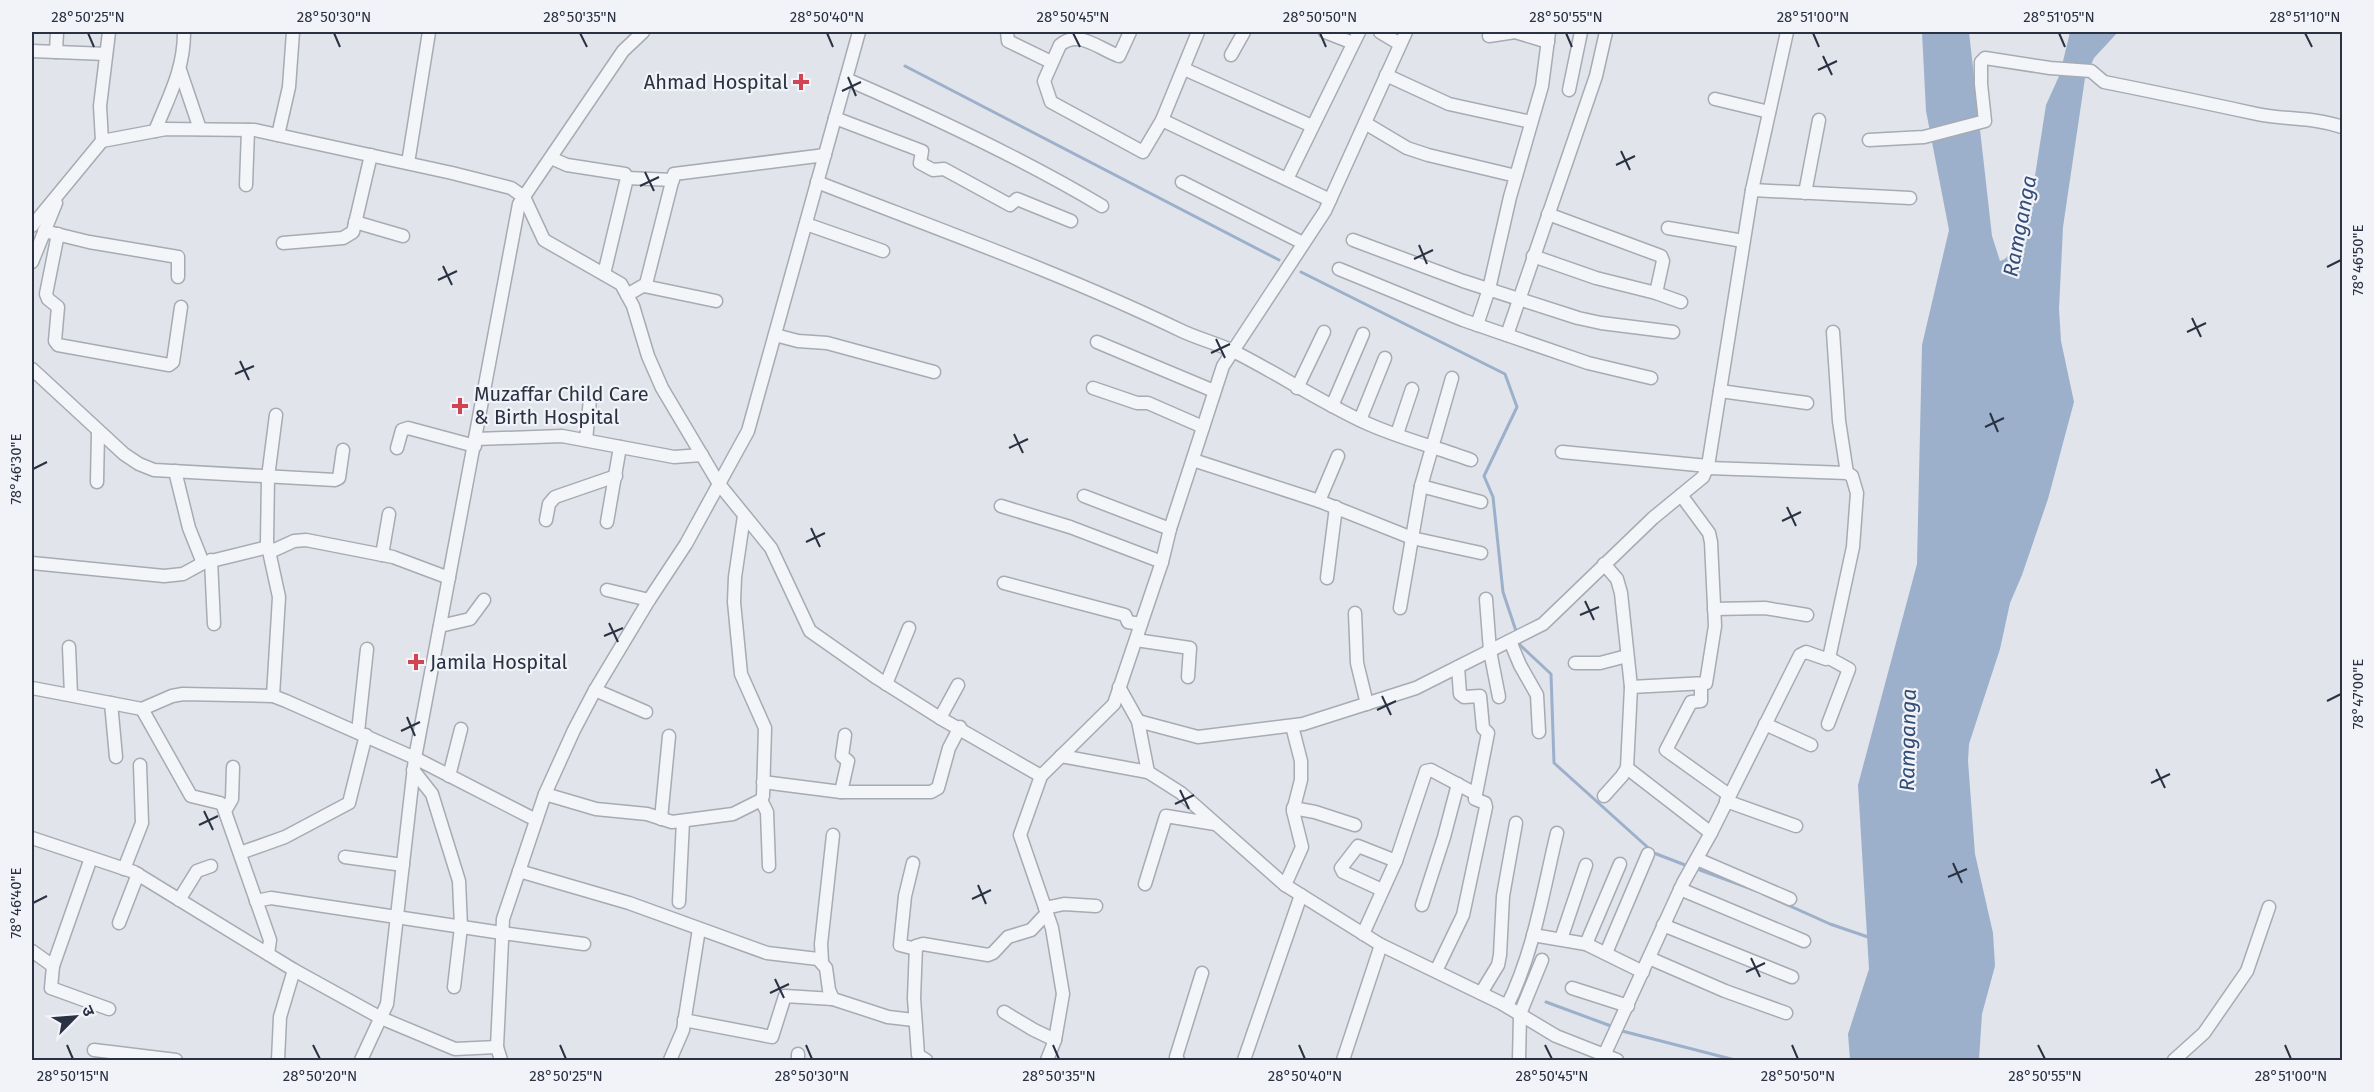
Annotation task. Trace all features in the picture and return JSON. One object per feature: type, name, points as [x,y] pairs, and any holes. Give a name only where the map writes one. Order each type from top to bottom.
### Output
[{"type":"street","points":[[56,52],[57,32]]},
{"type":"street","points":[[102,141],[100,106],[109,32]]},
{"type":"street","points":[[155,131],[180,70],[184,54],[184,32]]},
{"type":"street","points":[[278,135],[289,87],[292,32]]},
{"type":"street","points":[[408,163],[429,32]]},
{"type":"street","points":[[361,1060],[387,1004],[414,764],[519,204],[623,51],[643,32]]},
{"type":"street","points":[[501,1060],[497,1047],[503,919],[545,794],[595,690],[686,544],[748,431],[859,32]]},
{"type":"street","points":[[1007,32],[1008,41],[1051,62]]},
{"type":"street","points":[[1130,32],[1119,56],[1080,38],[1059,45],[1044,81],[1051,102],[1141,152],[1145,150],[1162,120],[1198,32]]},
{"type":"street","points":[[1231,55],[1244,32]]},
{"type":"street","points":[[1324,32],[1353,43]]},
{"type":"street","points":[[1287,179],[1359,32]]},
{"type":"street","points":[[1380,32],[1400,44]]},
{"type":"street","points":[[1047,1060],[1055,1040],[1063,994],[1052,928],[1020,835],[1041,776],[1114,704],[1162,562],[1170,530],[1223,366],[1330,200],[1406,32]]},
{"type":"street","points":[[1477,325],[1490,289],[1516,176],[1542,86],[1548,37],[1515,32],[1489,36]]},
{"type":"street","points":[[1569,90],[1581,32]]},
{"type":"street","points":[[1508,335],[1596,76],[1606,32]]},
{"type":"street","points":[[1138,721],[1198,737],[1292,726],[1416,688],[1543,624],[1604,564],[1703,477],[1708,467],[1752,190],[1786,32]]},
{"type":"street","points":[[32,51],[106,54]]},
{"type":"street","points":[[1869,140],[1924,137],[1984,122],[1986,118],[1981,84],[1982,60],[1985,58],[2050,68],[2091,71],[2104,82],[2209,102],[2257,114],[2315,119],[2343,127]]},
{"type":"street","points":[[1184,69],[1312,126]]},
{"type":"street","points":[[180,70],[200,129]]},
{"type":"street","points":[[1386,75],[1449,104],[1531,123]]},
{"type":"street","points":[[846,79],[922,112],[1034,166],[1102,206]]},
{"type":"street","points":[[1714,99],[1769,112]]},
{"type":"street","points":[[835,118],[922,151],[920,163],[933,170],[944,169],[1010,205],[1017,199],[1071,221]]},
{"type":"street","points":[[1162,120],[1330,200]]},
{"type":"street","points":[[1805,193],[1819,120]]},
{"type":"street","points":[[1365,123],[1407,148],[1516,176]]},
{"type":"street","points":[[32,226],[102,141],[166,129],[248,130],[278,135],[511,188],[524,197],[544,240],[621,284],[662,388],[719,484],[771,548],[810,631],[940,718],[1041,776]]},
{"type":"street","points":[[246,185],[248,130]]},
{"type":"street","points":[[283,243],[343,238],[353,232],[371,155]]},
{"type":"street","points":[[644,286],[674,174],[825,155]]},
{"type":"street","points":[[551,158],[567,165],[623,172],[627,178],[604,274]]},
{"type":"street","points":[[627,178],[673,180]]},
{"type":"street","points":[[817,182],[1031,264],[1233,351],[1297,388],[1360,420],[1471,460]]},
{"type":"street","points":[[1182,182],[1303,243]]},
{"type":"street","points":[[1752,190],[1910,198]]},
{"type":"street","points":[[32,262],[61,191]]},
{"type":"street","points":[[1548,214],[1661,256],[1663,261],[1656,293]]},
{"type":"street","points":[[356,222],[403,236]]},
{"type":"street","points":[[806,224],[883,251]]},
{"type":"street","points":[[1668,228],[1743,241]]},
{"type":"street","points":[[44,231],[178,257],[178,277]]},
{"type":"street","points":[[58,234],[46,294],[48,299],[58,307],[55,341],[58,345],[169,365],[173,362],[181,307]]},
{"type":"street","points":[[1353,240],[1490,289],[1601,323],[1673,332]]},
{"type":"street","points":[[1533,256],[1596,278],[1656,293],[1681,302]]},
{"type":"street","points":[[1339,268],[1477,325],[1588,363],[1651,378]]},
{"type":"street","points":[[627,295],[644,286],[716,301]]},
{"type":"street","points":[[1297,388],[1324,332]]},
{"type":"street","points":[[1833,332],[1839,421],[1847,473]]},
{"type":"street","points":[[1332,406],[1363,334]]},
{"type":"street","points":[[775,335],[798,341],[827,343],[934,372]]},
{"type":"street","points":[[1097,342],[1215,392]]},
{"type":"street","points":[[1360,420],[1385,358]]},
{"type":"street","points":[[32,369],[98,432],[139,464],[154,470],[338,479],[343,450]]},
{"type":"street","points":[[1400,608],[1421,486],[1452,378]]},
{"type":"street","points":[[1093,388],[1137,403],[1148,403],[1203,427]]},
{"type":"street","points":[[1397,434],[1412,389]]},
{"type":"street","points":[[1720,391],[1807,403]]},
{"type":"street","points":[[586,440],[590,399]]},
{"type":"street","points":[[273,696],[279,597],[269,549],[268,477],[276,415]]},
{"type":"street","points":[[397,448],[402,430],[408,428],[475,442],[542,435],[562,436],[674,457],[702,455]]},
{"type":"street","points":[[97,482],[98,432]]},
{"type":"street","points":[[607,522],[620,447]]},
{"type":"street","points":[[1562,452],[1708,467],[1847,473],[1852,476],[1857,493],[1853,547],[1829,658]]},
{"type":"street","points":[[1319,501],[1338,456]]},
{"type":"street","points":[[1193,460],[1336,507],[1412,538],[1481,553]]},
{"type":"street","points":[[175,471],[189,528],[207,561],[214,624]]},
{"type":"street","points":[[546,520],[549,504],[555,497],[616,477]]},
{"type":"street","points":[[1421,486],[1481,502]]},
{"type":"street","points":[[1631,687],[1706,683],[1713,645],[1711,538],[1681,495]]},
{"type":"street","points":[[1084,496],[1170,530]]},
{"type":"street","points":[[1001,506],[1070,527],[1162,562]]},
{"type":"street","points":[[1327,578],[1336,507]]},
{"type":"street","points":[[382,555],[389,514]]},
{"type":"street","points":[[744,516],[735,577],[734,602],[741,674],[765,728],[761,800],[767,807],[769,866]]},
{"type":"street","points":[[32,563],[164,576],[183,574],[207,561],[306,540],[382,555],[449,578]]},
{"type":"street","points":[[1604,564],[1617,579],[1620,587],[1631,687],[1627,768],[1604,796]]},
{"type":"street","points":[[1004,583],[1125,615],[1128,622],[1141,624]]},
{"type":"street","points":[[607,590],[649,600]]},
{"type":"street","points":[[1486,599],[1490,651],[1499,696]]},
{"type":"street","points":[[440,626],[470,619],[483,600]]},
{"type":"street","points":[[1714,609],[1780,609],[1807,615]]},
{"type":"street","points":[[1355,613],[1357,663],[1367,704]]},
{"type":"street","points":[[886,684],[909,628]]},
{"type":"street","points":[[1136,640],[1190,648],[1188,677]]},
{"type":"street","points":[[1512,640],[1520,665],[1537,695],[1539,732]]},
{"type":"street","points":[[69,647],[70,695]]},
{"type":"street","points":[[240,853],[285,837],[349,803],[362,734],[367,649]]},
{"type":"street","points":[[1604,1058],[1680,890],[1712,832],[1800,655],[1806,652],[1829,658],[1848,668],[1849,672],[1828,724]]},
{"type":"street","points":[[1575,663],[1600,663],[1628,656]]},
{"type":"street","points":[[1436,971],[1459,927],[1473,874],[1486,807],[1485,803],[1474,798],[1489,734],[1483,728],[1481,697],[1479,695],[1464,697],[1460,694],[1458,667]]},
{"type":"street","points":[[940,718],[958,685]]},
{"type":"street","points":[[1701,685],[1701,702],[1691,702],[1666,750],[1728,798],[1796,826]]},
{"type":"street","points":[[1119,687],[1138,721],[1148,772]]},
{"type":"street","points":[[32,688],[141,709],[172,696],[183,694],[273,696],[362,734],[414,764],[449,776],[536,820]]},
{"type":"street","points":[[595,690],[646,712]]},
{"type":"street","points":[[111,703],[116,757]]},
{"type":"street","points":[[141,709],[192,796],[220,803],[225,811],[270,940],[268,954]]},
{"type":"street","points":[[1765,724],[1811,745]]},
{"type":"street","points":[[1285,885],[1302,847],[1293,808],[1302,771],[1292,726]]},
{"type":"street","points":[[763,782],[841,792],[936,791],[949,748],[960,728]]},
{"type":"street","points":[[449,776],[461,729]]},
{"type":"street","points":[[841,792],[848,760],[843,757],[845,735]]},
{"type":"street","points":[[662,819],[669,736]]},
{"type":"street","points":[[1061,756],[1148,772],[1181,793],[1285,885],[1381,945],[1507,1006],[1556,1036],[1604,1058],[1617,1060]]},
{"type":"street","points":[[414,764],[432,794],[459,881],[461,927],[454,987]]},
{"type":"street","points":[[124,868],[142,823],[140,765]]},
{"type":"street","points":[[225,811],[232,799],[233,767]]},
{"type":"street","points":[[1627,768],[1712,832]]},
{"type":"street","points":[[1364,934],[1396,861],[1426,771],[1431,770],[1476,794]]},
{"type":"street","points":[[1422,905],[1458,784]]},
{"type":"street","points":[[545,794],[596,809],[647,814],[662,819],[683,821],[733,814],[761,800]]},
{"type":"street","points":[[1293,808],[1315,812],[1355,825]]},
{"type":"street","points":[[1145,884],[1166,816],[1216,824]]},
{"type":"street","points":[[679,902],[683,821]]},
{"type":"street","points":[[1481,993],[1498,965],[1503,896],[1516,823]]},
{"type":"street","points":[[1507,1006],[1519,982],[1533,935],[1557,833]]},
{"type":"street","points":[[833,835],[821,944],[828,990],[833,999]]},
{"type":"street","points":[[32,838],[138,874],[294,970],[381,1018],[455,1050],[497,1047]]},
{"type":"street","points":[[1382,890],[1343,872],[1341,868],[1358,846],[1396,861]]},
{"type":"street","points":[[1606,953],[1648,854]]},
{"type":"street","points":[[345,857],[403,866]]},
{"type":"street","points":[[90,858],[53,966],[51,988],[109,1009]]},
{"type":"street","points":[[1696,859],[1790,899]]},
{"type":"street","points":[[912,862],[906,889],[900,945],[902,948],[916,950]]},
{"type":"street","points":[[1586,944],[1620,864]]},
{"type":"street","points":[[1561,939],[1586,865]]},
{"type":"street","points":[[179,900],[197,871],[211,866]]},
{"type":"street","points":[[519,871],[629,903],[767,953],[822,961]]},
{"type":"street","points":[[119,923],[138,874]]},
{"type":"street","points":[[1680,890],[1804,941]]},
{"type":"street","points":[[1244,1060],[1301,895]]},
{"type":"street","points":[[256,901],[271,898],[584,944]]},
{"type":"street","points":[[926,1060],[918,1055],[914,1020],[916,950],[919,944],[988,955],[993,953],[1008,937],[1031,930],[1046,911],[1064,904],[1096,906]]},
{"type":"street","points":[[2174,1060],[2204,1033],[2247,971],[2270,907]]},
{"type":"street","points":[[1664,925],[1792,977]]},
{"type":"street","points":[[670,1060],[678,1045],[684,1020],[699,929]]},
{"type":"street","points":[[1533,935],[1586,944],[1643,972]]},
{"type":"street","points":[[1343,1060],[1381,945]]},
{"type":"street","points":[[32,951],[53,966]]},
{"type":"street","points":[[1649,958],[1725,991],[1786,1013]]},
{"type":"street","points":[[1519,1060],[1520,1014],[1542,960]]},
{"type":"street","points":[[278,1060],[280,1017],[294,970]]},
{"type":"street","points":[[1178,1060],[1176,1057],[1202,973]]},
{"type":"street","points":[[1572,987],[1628,1006]]},
{"type":"street","points":[[684,1020],[774,1037],[785,996],[833,999],[888,1017],[914,1020]]},
{"type":"street","points":[[1004,1012],[1055,1040]]},
{"type":"street","points":[[94,1050],[176,1060]]},
{"type":"water","name":"Ramganga","points":[[1922,32],[1969,32],[1992,236],[2000,261],[2005,259],[2019,242],[2028,221],[2046,105],[2060,74],[2070,32],[2118,32],[2094,58],[2085,78],[2063,227],[2059,309],[2061,341],[2074,402],[2048,499],[2010,603],[2000,649],[1969,744],[1968,761],[1975,854],[1993,933],[1995,966],[1982,1014],[1979,1060],[1850,1060],[1848,1034],[1869,969],[1858,785],[1917,564],[1922,345],[1949,230],[1926,111]]},
{"type":"waterway","points":[[905,66],[1279,260]]},
{"type":"waterway","points":[[1301,272],[1505,374],[1517,407],[1484,476],[1493,497],[1503,592],[1517,634]]},
{"type":"waterway","points":[[1519,641],[1520,645],[1551,674],[1554,763],[1654,853],[1685,865]]},
{"type":"waterway","points":[[1700,870],[1757,891]]},
{"type":"waterway","points":[[1763,894],[1830,924],[1871,938]]},
{"type":"waterway","points":[[1546,1002],[1611,1026]]},
{"type":"waterway","points":[[1622,1031],[1735,1060]]},
{"type":"place","name":"Ahmad Hospital","points":[[801,82]]},
{"type":"place","name":"Muzaffar Child Care & Birth Hospital","points":[[460,406]]},
{"type":"place","name":"Jamila Hospital","points":[[416,662]]}]
